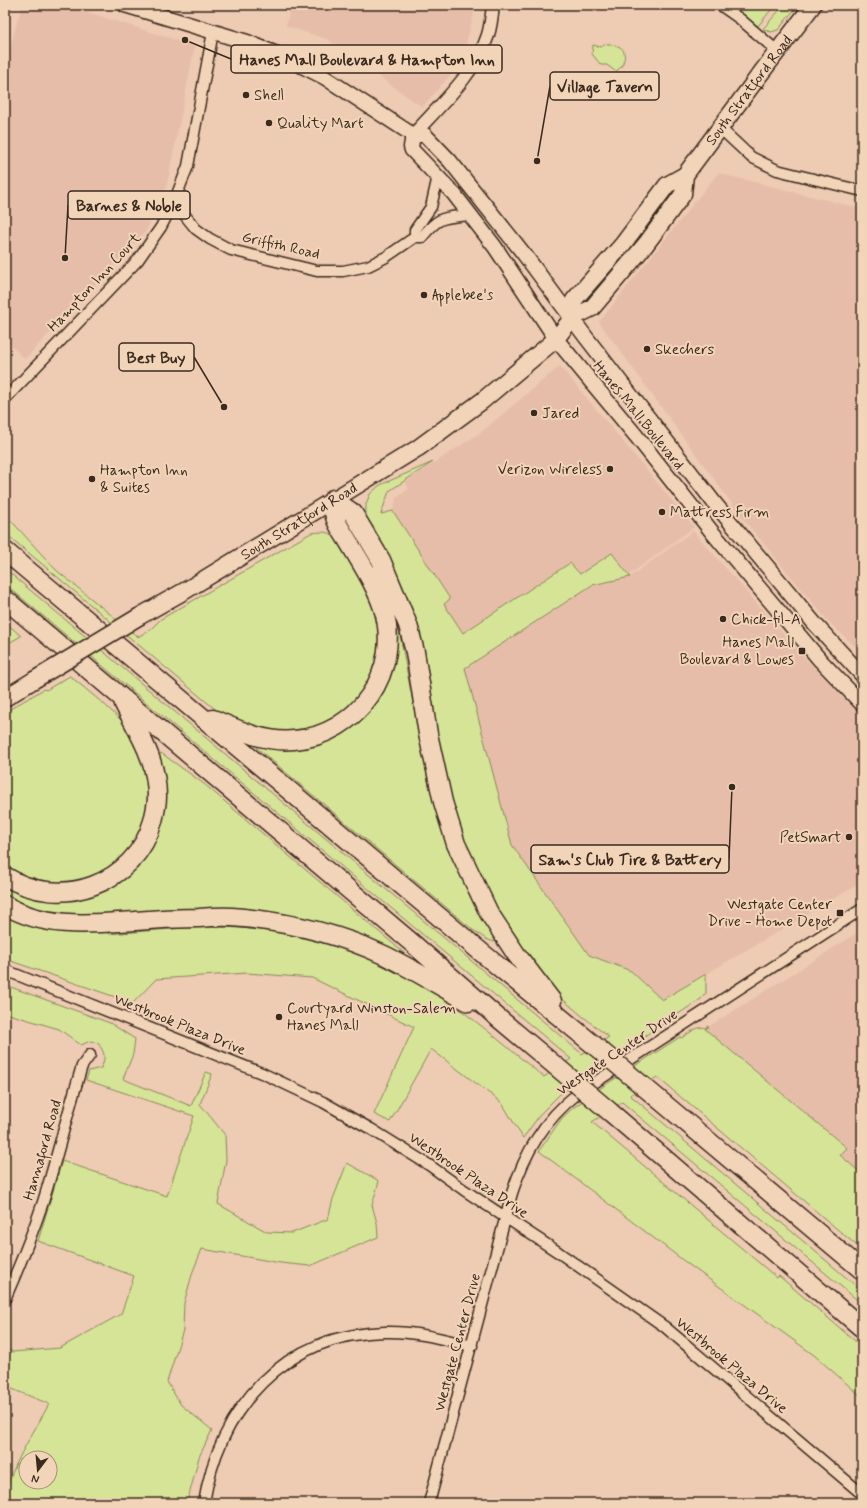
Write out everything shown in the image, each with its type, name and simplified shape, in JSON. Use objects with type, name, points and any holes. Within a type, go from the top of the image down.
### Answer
[{"type":"highway","points":[[194,711],[234,728],[261,737],[268,739],[294,740],[319,736],[341,725],[353,716],[371,695],[381,675],[387,648],[386,625],[383,609],[371,580],[335,518],[333,499]]},
{"type":"highway","points":[[333,499],[353,513],[381,560],[408,625],[415,652],[428,734],[443,802],[456,844],[489,913],[516,954],[569,1023]]},
{"type":"highway","points":[[5,551],[481,952],[569,1023],[862,1270]]},
{"type":"highway","points":[[5,599],[411,942],[862,1328]]},
{"type":"highway","points":[[5,876],[30,887],[49,891],[57,892],[78,890],[102,882],[114,875],[130,862],[142,845],[149,834],[156,806],[156,777],[148,750],[120,696]]},
{"type":"highway","points":[[5,905],[30,916],[77,924],[230,917],[279,923],[319,932],[362,945],[385,955],[497,1017]]},
{"type":"main road","name":"Hanes Mall Boulevard","points":[[125,5],[247,42],[284,57],[330,81],[413,135],[424,135],[450,161],[524,254],[716,505],[815,624],[862,675]]},
{"type":"main road","name":"South Stratford Road","points":[[5,698],[140,616],[188,589],[418,448],[482,401],[556,339],[572,318],[574,300],[623,244],[667,185],[685,175],[813,5]]},
{"type":"main road","name":"Hanes Mall Boulevard","points":[[413,135],[411,146],[412,150],[438,176],[495,247],[556,339],[637,437],[712,532],[820,660],[862,704]]},
{"type":"street","points":[[413,135],[448,96],[474,63],[483,48],[488,35],[493,5]]},
{"type":"street","points":[[720,5],[740,19],[777,51]]},
{"type":"street","name":"Hampton Inn Court","points":[[5,398],[138,260],[153,240],[174,202],[186,174],[192,150],[213,32]]},
{"type":"street","points":[[720,128],[751,157],[777,170],[862,191]]},
{"type":"street","points":[[415,237],[415,230],[432,207],[438,176]]},
{"type":"street","name":"Griffith Road","points":[[174,202],[196,229],[210,239],[231,250],[317,271],[343,271],[368,266],[386,257],[415,237],[422,236],[432,224],[440,219],[470,215]]},
{"type":"street","name":"Westgate Center Drive","points":[[429,1503],[518,1176],[528,1153],[547,1123],[567,1102],[600,1078],[862,909]]},
{"type":"street","name":"Westbrook Plaza Drive","points":[[5,970],[264,1074],[323,1102],[371,1129],[429,1165],[558,1252],[665,1328],[862,1494]]},
{"type":"street","name":"Hannaford Road","points":[[5,1299],[20,1265],[38,1216],[82,1066],[90,1055]]},
{"type":"street","points":[[204,1503],[211,1469],[228,1427],[237,1412],[266,1378],[299,1355],[336,1340],[363,1334],[385,1332],[425,1335],[472,1346]]},
{"type":"shaded area","points":[[22,5],[65,5],[195,46],[166,189],[146,231],[25,359],[5,340],[5,66]]},
{"type":"shaded area","points":[[291,5],[476,5],[461,63],[422,107],[327,39],[286,26]]},
{"type":"shaded area","points":[[718,173],[862,209],[862,653],[828,621],[744,520],[599,322]]},
{"type":"shaded area","points":[[560,366],[694,527],[629,575],[612,553],[580,574],[570,563],[463,633],[443,604],[450,599],[393,511],[396,498],[409,489],[405,482],[480,433]]},
{"type":"shaded area","points":[[693,531],[802,655],[862,716],[862,882],[662,1000],[631,971],[589,955],[512,845],[465,668],[592,585],[630,577]]},
{"type":"shaded area","points":[[862,930],[862,1174],[840,1155],[847,1148],[705,1029]]},
{"type":"green space","points":[[729,5],[775,5],[758,26]]},
{"type":"green space","points":[[784,5],[798,5],[778,30],[771,32],[763,29]]},
{"type":"green space","points":[[607,44],[620,47],[624,52],[623,62],[618,70],[615,71],[607,65],[601,65],[592,54],[593,45],[600,47]]},
{"type":"green space","points":[[433,462],[389,491],[381,514],[393,511],[450,599],[444,604],[463,633],[570,563],[580,574],[612,553],[630,577],[592,585],[465,668],[512,845],[589,955],[631,971],[662,1000],[706,974],[706,993],[701,999],[591,1071],[560,1094],[542,1112],[523,1138],[502,1103],[431,1049],[390,1122],[374,1114],[414,1027],[312,978],[247,973],[156,979],[133,1003],[5,959],[5,913],[108,930],[109,934],[208,927],[263,930],[327,944],[368,958],[407,976],[461,1010],[544,1077],[571,1059],[5,584],[5,569],[582,1054],[609,1037],[559,996],[512,940],[463,845],[442,764],[428,671],[419,629],[396,571],[374,530],[375,529],[368,521],[366,516],[366,504],[370,494],[380,485]]},
{"type":"green space","points":[[5,514],[56,570],[138,637],[152,628],[161,619],[311,533],[329,533],[344,544],[379,616],[382,643],[369,688],[330,725],[280,736],[237,724],[215,709],[5,533]]},
{"type":"green space","points":[[397,620],[430,788],[442,825],[497,940],[494,942],[486,939],[473,930],[257,748],[260,743],[359,719]]},
{"type":"green space","points":[[5,622],[21,636],[5,645]]},
{"type":"green space","points":[[70,676],[122,721],[135,739],[145,757],[151,805],[136,845],[102,877],[49,886],[5,869],[5,712],[44,689],[46,690]]},
{"type":"green space","points":[[161,753],[204,784],[404,953],[401,958],[334,930],[41,913],[5,897],[5,884],[70,897],[147,847],[158,757]]},
{"type":"green space","points":[[5,985],[110,1023],[135,1039],[133,1054],[123,1079],[191,1106],[206,1072],[212,1074],[200,1104],[225,1135],[226,1160],[218,1204],[267,1232],[292,1233],[328,1219],[333,1199],[347,1163],[379,1181],[372,1205],[377,1223],[378,1237],[310,1266],[281,1263],[202,1249],[193,1271],[184,1303],[183,1330],[167,1382],[181,1405],[212,1430],[199,1457],[187,1503],[5,1503],[6,1492],[18,1460],[18,1490],[58,1490],[58,1450],[24,1450],[49,1404],[5,1386],[5,1348],[13,1352],[60,1348],[121,1314],[134,1276],[38,1241],[62,1161],[167,1196],[194,1116],[86,1080],[89,1071],[101,1068],[104,1058],[102,1050],[98,1043],[90,1041],[81,1045],[59,1029],[5,1013]]},
{"type":"green space","points":[[707,1026],[709,1027],[705,1029],[847,1148],[840,1155],[862,1174],[862,1250],[657,1077],[630,1095],[862,1291],[862,1304],[622,1102],[592,1122],[777,1278],[779,1276],[862,1347],[862,1397],[814,1355],[688,1264],[539,1151],[562,1118],[573,1108],[605,1085],[680,1037],[681,1038],[696,1029],[703,1027],[706,1028]]},
{"type":"place","name":"Hanes Mall Boulevard & Hampton Inn","points":[[185,40]]},
{"type":"place","name":"Shell","points":[[246,95]]},
{"type":"place","name":"Quality Mart","points":[[269,123]]},
{"type":"place","name":"Village Tavern","points":[[537,161]]},
{"type":"place","name":"Barnes & Noble","points":[[65,258]]},
{"type":"place","name":"Applebee's","points":[[424,295]]},
{"type":"place","name":"Skechers","points":[[647,349]]},
{"type":"place","name":"Best Buy","points":[[224,407]]},
{"type":"place","name":"Jared","points":[[534,413]]},
{"type":"place","name":"Verizon Wireless","points":[[610,469]]},
{"type":"place","name":"Hampton Inn & Suites","points":[[92,479]]},
{"type":"place","name":"Mattress Firm","points":[[662,512]]},
{"type":"place","name":"Chick-fil-A","points":[[723,619]]},
{"type":"place","name":"Hanes Mall Boulevard & Lowes","points":[[802,651]]},
{"type":"place","name":"Sam's Club Tire & Battery","points":[[732,787]]},
{"type":"place","name":"PetSmart","points":[[849,837]]},
{"type":"place","name":"Westgate Center Drive - Home Depot","points":[[840,913]]},
{"type":"place","name":"Courtyard Winston-Salem Hanes Mall","points":[[279,1017]]}]
